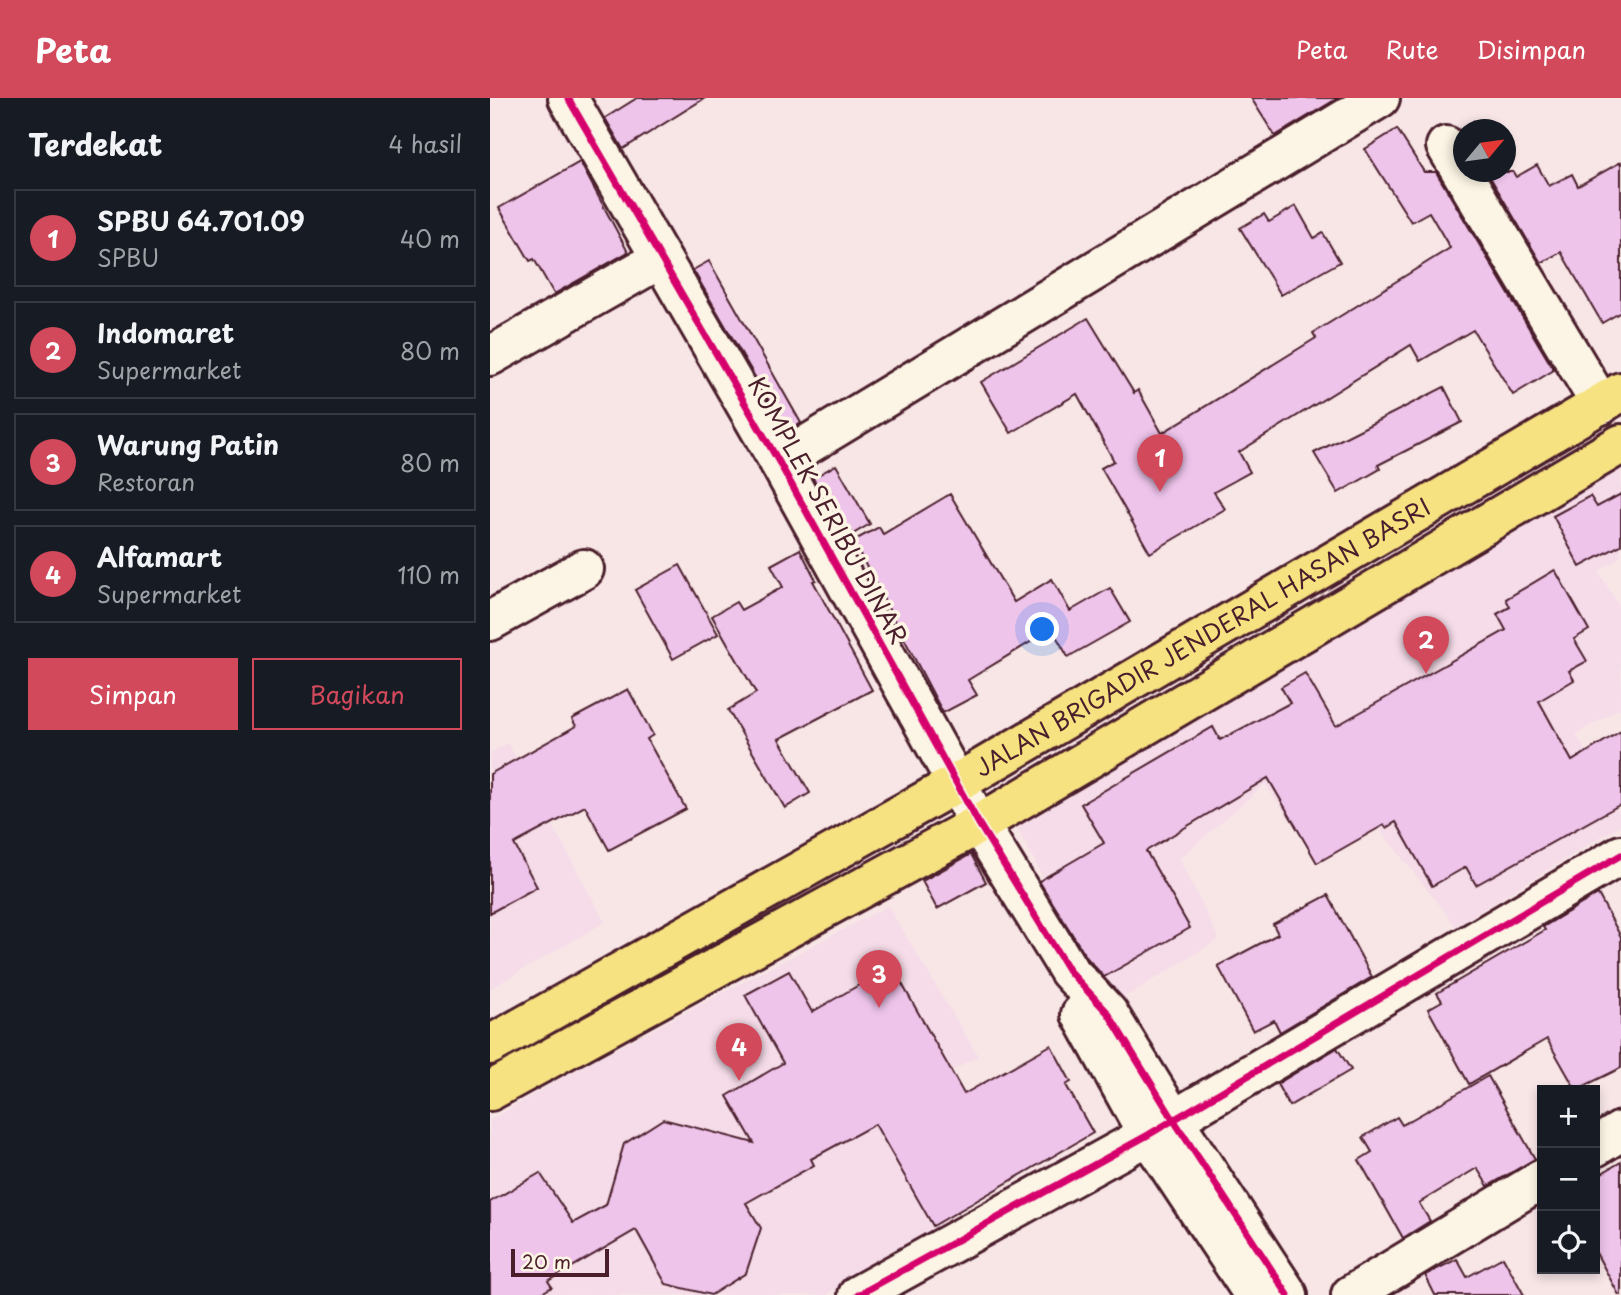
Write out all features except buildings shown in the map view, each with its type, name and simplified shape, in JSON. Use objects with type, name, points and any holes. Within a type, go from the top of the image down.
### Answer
[{"type":"highway","name":"JALAN BRIGADIR JENDERAL HASAN BASRI","points":[[490,1045],[957,783],[1611,399]]},
{"type":"highway","name":"JALAN BRIGADIR JENDERAL HASAN BASRI","points":[[490,1091],[979,824],[1621,444]]},
{"type":"highway","points":[[794,875],[816,911]]},
{"type":"street","points":[[779,462],[1380,98]]},
{"type":"street","name":"KOMPLEK SERIBU DINAR","points":[[576,101],[660,259],[779,462],[979,824],[1069,971],[1083,1021],[1160,1127]]},
{"type":"street","points":[[1446,146],[1611,399]]},
{"type":"street","points":[[490,356],[660,259]]},
{"type":"street","points":[[490,621],[584,569]]},
{"type":"street","points":[[858,1295],[1160,1127],[1621,855]]},
{"type":"street","points":[[1160,1127],[1254,1295]]},
{"type":"street","points":[[1160,1127],[1287,1295]]},
{"type":"street","points":[[1600,1144],[1621,1131]]},
{"type":"street","points":[[1350,1295],[1537,1182]]},
{"type":"shaded area","points":[[1621,454],[1621,556],[1599,572],[1621,610],[1621,708],[1576,734],[1621,816],[1621,825],[1456,926],[1376,825],[1316,857],[1265,784],[1179,859],[1219,939],[1109,1007],[1017,827],[1016,803]]},
{"type":"shaded area","points":[[508,743],[605,922],[490,989],[490,753]]},
{"type":"shaded area","points":[[888,906],[978,1056],[887,1107],[952,1222],[826,1295],[490,1295],[490,1120],[579,1068]]},
{"type":"cycle path","points":[[568,98],[779,462],[979,824],[1069,971],[1108,1013],[1173,1119],[1288,1295]]},
{"type":"cycle path","points":[[858,1295],[1148,1135],[1621,855]]},
{"type":"place","name":"SPBU 64.701.09","points":[[1160,492]]},
{"type":"place","name":"Indomaret","points":[[1426,674]]},
{"type":"place","name":"Warung Patin","points":[[879,1008]]},
{"type":"place","name":"Alfamart","points":[[739,1081]]}]
